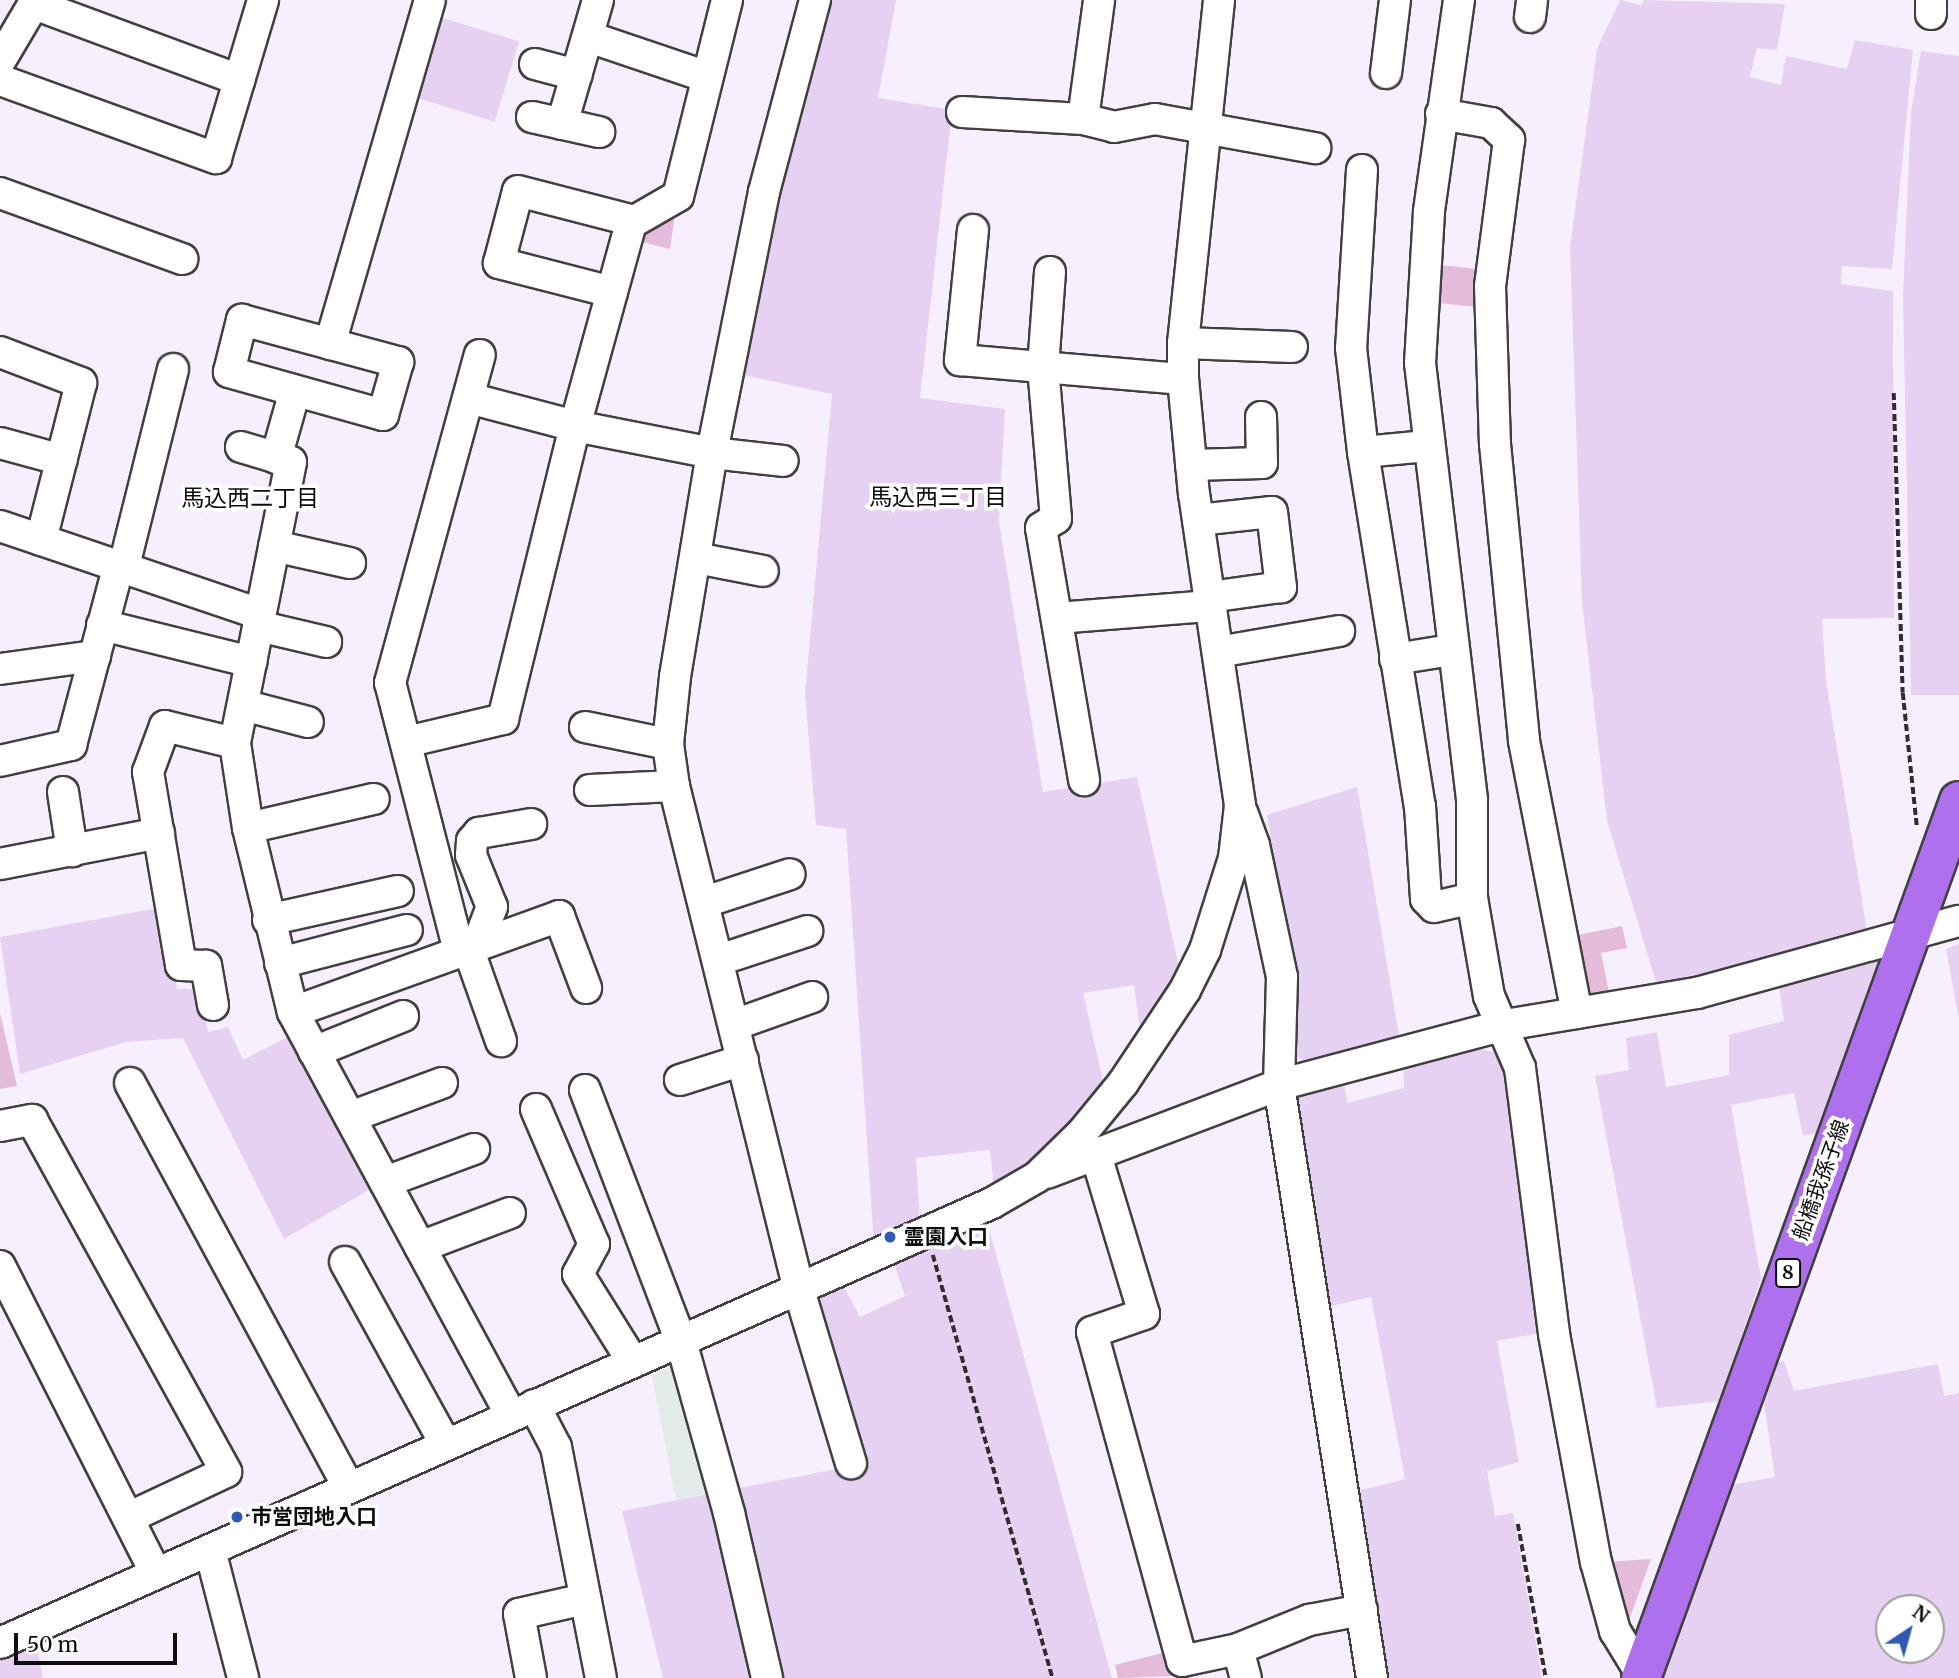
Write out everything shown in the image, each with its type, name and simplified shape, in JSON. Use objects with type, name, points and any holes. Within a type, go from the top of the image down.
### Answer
[{"type":"main road","name":"船橋我孫子線","points":[[1641,1677],[1959,801]]},
{"type":"street","points":[[0,80],[216,159],[263,0]]},
{"type":"street","points":[[330,344],[430,0]]},
{"type":"street","points":[[562,124],[598,0]]},
{"type":"street","points":[[816,0],[764,192],[712,453],[675,677],[668,744],[674,786],[705,902],[799,1290],[851,1463]]},
{"type":"street","points":[[1083,119],[1099,0]]},
{"type":"street","points":[[1219,0],[1183,343],[1183,379],[1198,520],[1240,805],[1254,845],[1282,977],[1279,1085],[1372,1678]]},
{"type":"street","points":[[1386,73],[1395,0]]},
{"type":"street","points":[[1459,0],[1429,212],[1420,363],[1427,446],[1472,800],[1472,898],[1489,996],[1505,1025],[1520,1068],[1553,1335],[1596,1562],[1615,1631],[1641,1677]]},
{"type":"street","points":[[0,61],[35,2],[239,80]]},
{"type":"street","points":[[406,742],[503,719],[575,426],[634,221],[678,196],[725,9]]},
{"type":"street","points":[[589,37],[708,77]]},
{"type":"street","points":[[535,64],[577,75]]},
{"type":"street","points":[[962,112],[1083,119],[1114,127],[1155,119],[1315,148]]},
{"type":"street","points":[[1441,114],[1492,123],[1509,140],[1490,286],[1494,444],[1524,741],[1577,1013]]},
{"type":"street","points":[[532,117],[599,132]]},
{"type":"street","points":[[1362,170],[1351,348],[1363,452],[1420,806],[1426,899],[1434,907],[1472,898]]},
{"type":"street","points":[[612,292],[499,263],[518,191],[634,221]]},
{"type":"street","points":[[0,193],[182,259]]},
{"type":"street","points":[[973,230],[960,360],[1183,379]]},
{"type":"street","points":[[1050,272],[1043,367],[1056,518],[1041,528],[1084,780]]},
{"type":"street","points":[[242,320],[330,344],[398,362],[383,415],[229,372],[242,320]]},
{"type":"street","points":[[1183,343],[1292,347]]},
{"type":"street","points":[[0,352],[81,383],[41,540]]},
{"type":"street","points":[[480,355],[390,683],[468,947],[501,1041]]},
{"type":"street","points":[[0,761],[71,745],[173,369]]},
{"type":"street","points":[[276,458],[295,391]]},
{"type":"street","points":[[469,398],[575,426],[712,453],[783,461]]},
{"type":"street","points":[[1191,465],[1262,463],[1261,416]]},
{"type":"street","points":[[0,443],[62,460]]},
{"type":"street","points":[[1363,452],[1427,446]]},
{"type":"street","points":[[241,447],[291,462],[235,743],[248,828],[268,920],[293,1012],[420,1247],[523,1410],[556,1447],[601,1678]]},
{"type":"street","points":[[1057,618],[1210,601],[1281,587],[1272,512],[1198,520]]},
{"type":"street","points":[[0,526],[122,565],[259,620],[326,642]]},
{"type":"street","points":[[274,546],[349,563]]},
{"type":"street","points":[[696,558],[763,571]]},
{"type":"street","points":[[103,625],[251,662]]},
{"type":"street","points":[[1218,652],[1339,631]]},
{"type":"street","points":[[1395,659],[1452,650]]},
{"type":"street","points":[[0,669],[95,656]]},
{"type":"street","points":[[243,705],[308,722]]},
{"type":"street","points":[[213,1004],[206,965],[181,965],[148,772],[165,726],[235,743]]},
{"type":"street","points":[[584,727],[668,744]]},
{"type":"street","points":[[590,790],[674,786]]},
{"type":"street","points":[[63,792],[72,851]]},
{"type":"street","points":[[248,828],[374,799]]},
{"type":"street","points":[[1037,1177],[1082,1133],[1123,1083],[1185,990],[1221,902],[1234,858],[1240,805]]},
{"type":"street","points":[[468,947],[492,907],[471,855],[472,841],[480,833],[531,824]]},
{"type":"street","points":[[0,864],[159,833]]},
{"type":"street","points":[[705,902],[790,874]]},
{"type":"street","points":[[268,920],[398,891]]},
{"type":"street","points":[[293,1012],[559,916],[586,988]]},
{"type":"street","points":[[0,1643],[926,1233],[1037,1177],[1279,1085],[1505,1025],[1697,993],[1959,921]]},
{"type":"street","points":[[280,963],[407,930]]},
{"type":"street","points":[[719,960],[807,931]]},
{"type":"street","points":[[734,1025],[812,997]]},
{"type":"street","points":[[314,1052],[403,1016]]},
{"type":"street","points":[[680,1080],[743,1060]]},
{"type":"street","points":[[130,1083],[349,1488]]},
{"type":"street","points":[[350,1117],[442,1083]]},
{"type":"street","points":[[584,1090],[681,1341],[729,1513],[767,1678]]},
{"type":"street","points":[[536,1109],[594,1244],[578,1274],[633,1362]]},
{"type":"street","points":[[0,1126],[32,1120],[226,1472],[128,1518]]},
{"type":"street","points":[[385,1182],[474,1149]]},
{"type":"street","points":[[1097,1155],[1144,1314],[1091,1332],[1182,1661],[1238,1649],[1309,1620],[1362,1610]]},
{"type":"street","points":[[420,1247],[510,1213]]},
{"type":"street","points":[[345,1262],[446,1445]]},
{"type":"street","points":[[0,1266],[156,1574]]},
{"type":"street","points":[[210,1550],[243,1678]]},
{"type":"street","points":[[531,1678],[519,1614],[585,1599]]},
{"type":"street","points":[[1238,1649],[1246,1678]]},
{"type":"path","points":[[1894,393],[1903,693],[1914,818],[1935,867]]},
{"type":"path","points":[[926,1233],[1054,1678]]},
{"type":"path","points":[[1518,1524],[1546,1678]]},
{"type":"shaded area","points":[[825,0],[896,0],[878,98],[952,110],[920,398],[1005,409],[999,522],[1043,792],[1137,777],[1180,972],[1141,1037],[1134,985],[1083,993],[1105,1089],[1031,1164],[994,1187],[990,1150],[916,1158],[920,1224],[874,1246],[846,829],[816,825],[805,694],[832,394],[743,375],[773,193]]},
{"type":"shaded area","points":[[1620,0],[1641,5],[1644,0],[1785,4],[1777,50],[1757,48],[1750,77],[1781,85],[1786,56],[1847,69],[1855,40],[1913,50],[1892,269],[1842,266],[1841,284],[1893,291],[1894,618],[1822,619],[1826,681],[1868,937],[1659,992],[1607,821],[1582,602],[1570,247],[1597,49]]},
{"type":"shaded area","points":[[436,16],[519,41],[495,122],[411,96]]},
{"type":"shaded area","points":[[1921,51],[1959,56],[1959,695],[1911,695],[1903,295],[1911,112]]},
{"type":"shaded area","points":[[675,214],[670,249],[634,240]]},
{"type":"shaded area","points":[[1431,264],[1485,270],[1481,307],[1427,302]]},
{"type":"shaded area","points":[[1357,787],[1400,1041],[1311,1067],[1294,1054],[1292,974],[1267,815]]},
{"type":"shaded area","points":[[163,907],[177,989],[200,989],[208,1032],[228,1027],[243,1060],[295,1033],[376,1186],[284,1239],[183,1038],[126,1042],[20,1074],[0,937]]},
{"type":"shaded area","points":[[1622,926],[1627,948],[1601,953],[1610,997],[1598,1000],[1583,987],[1573,936]]},
{"type":"shaded area","points":[[1959,944],[1959,1019],[1946,949]]},
{"type":"shaded area","points":[[1882,957],[1816,1133],[1803,1136],[1794,1093],[1731,1105],[1761,1278],[1720,1401],[1657,1408],[1595,1076],[1629,1070],[1626,1038],[1657,1032],[1666,1087],[1729,1075],[1729,1035],[1784,1021],[1778,981]]},
{"type":"shaded area","points":[[0,1013],[17,1086],[0,1089]]},
{"type":"shaded area","points":[[1468,1046],[1502,1054],[1506,1062],[1557,1330],[1497,1341],[1519,1462],[1487,1471],[1495,1516],[1513,1513],[1542,1678],[1387,1678],[1358,1491],[1405,1479],[1371,1297],[1326,1307],[1291,1100],[1296,1093],[1342,1078],[1348,1103],[1404,1088],[1403,1062]]},
{"type":"shaded area","points":[[986,1218],[1112,1678],[663,1678],[622,1511],[867,1463],[819,1298],[844,1287],[860,1317],[905,1296],[894,1264]]},
{"type":"shaded area","points":[[691,1357],[733,1489],[676,1500],[652,1376]]},
{"type":"shaded area","points":[[1784,1361],[1794,1391],[1938,1364],[1944,1396],[1959,1393],[1959,1678],[1656,1678],[1725,1486],[1775,1477],[1762,1390],[1772,1363]]},
{"type":"shaded area","points":[[1651,1559],[1623,1637],[1605,1562]]},
{"type":"shaded area","points":[[36,1643],[43,1678],[0,1678],[0,1659]]},
{"type":"shaded area","points":[[1170,1651],[1176,1676],[1118,1678],[1115,1665]]},
{"type":"place","name":"霊園入口","points":[[890,1237]]},
{"type":"place","name":"市営団地入口","points":[[237,1517]]},
{"type":"district","name":"馬込西三丁目","points":[[938,497]]},
{"type":"district","name":"馬込西二丁目","points":[[250,498]]}]
